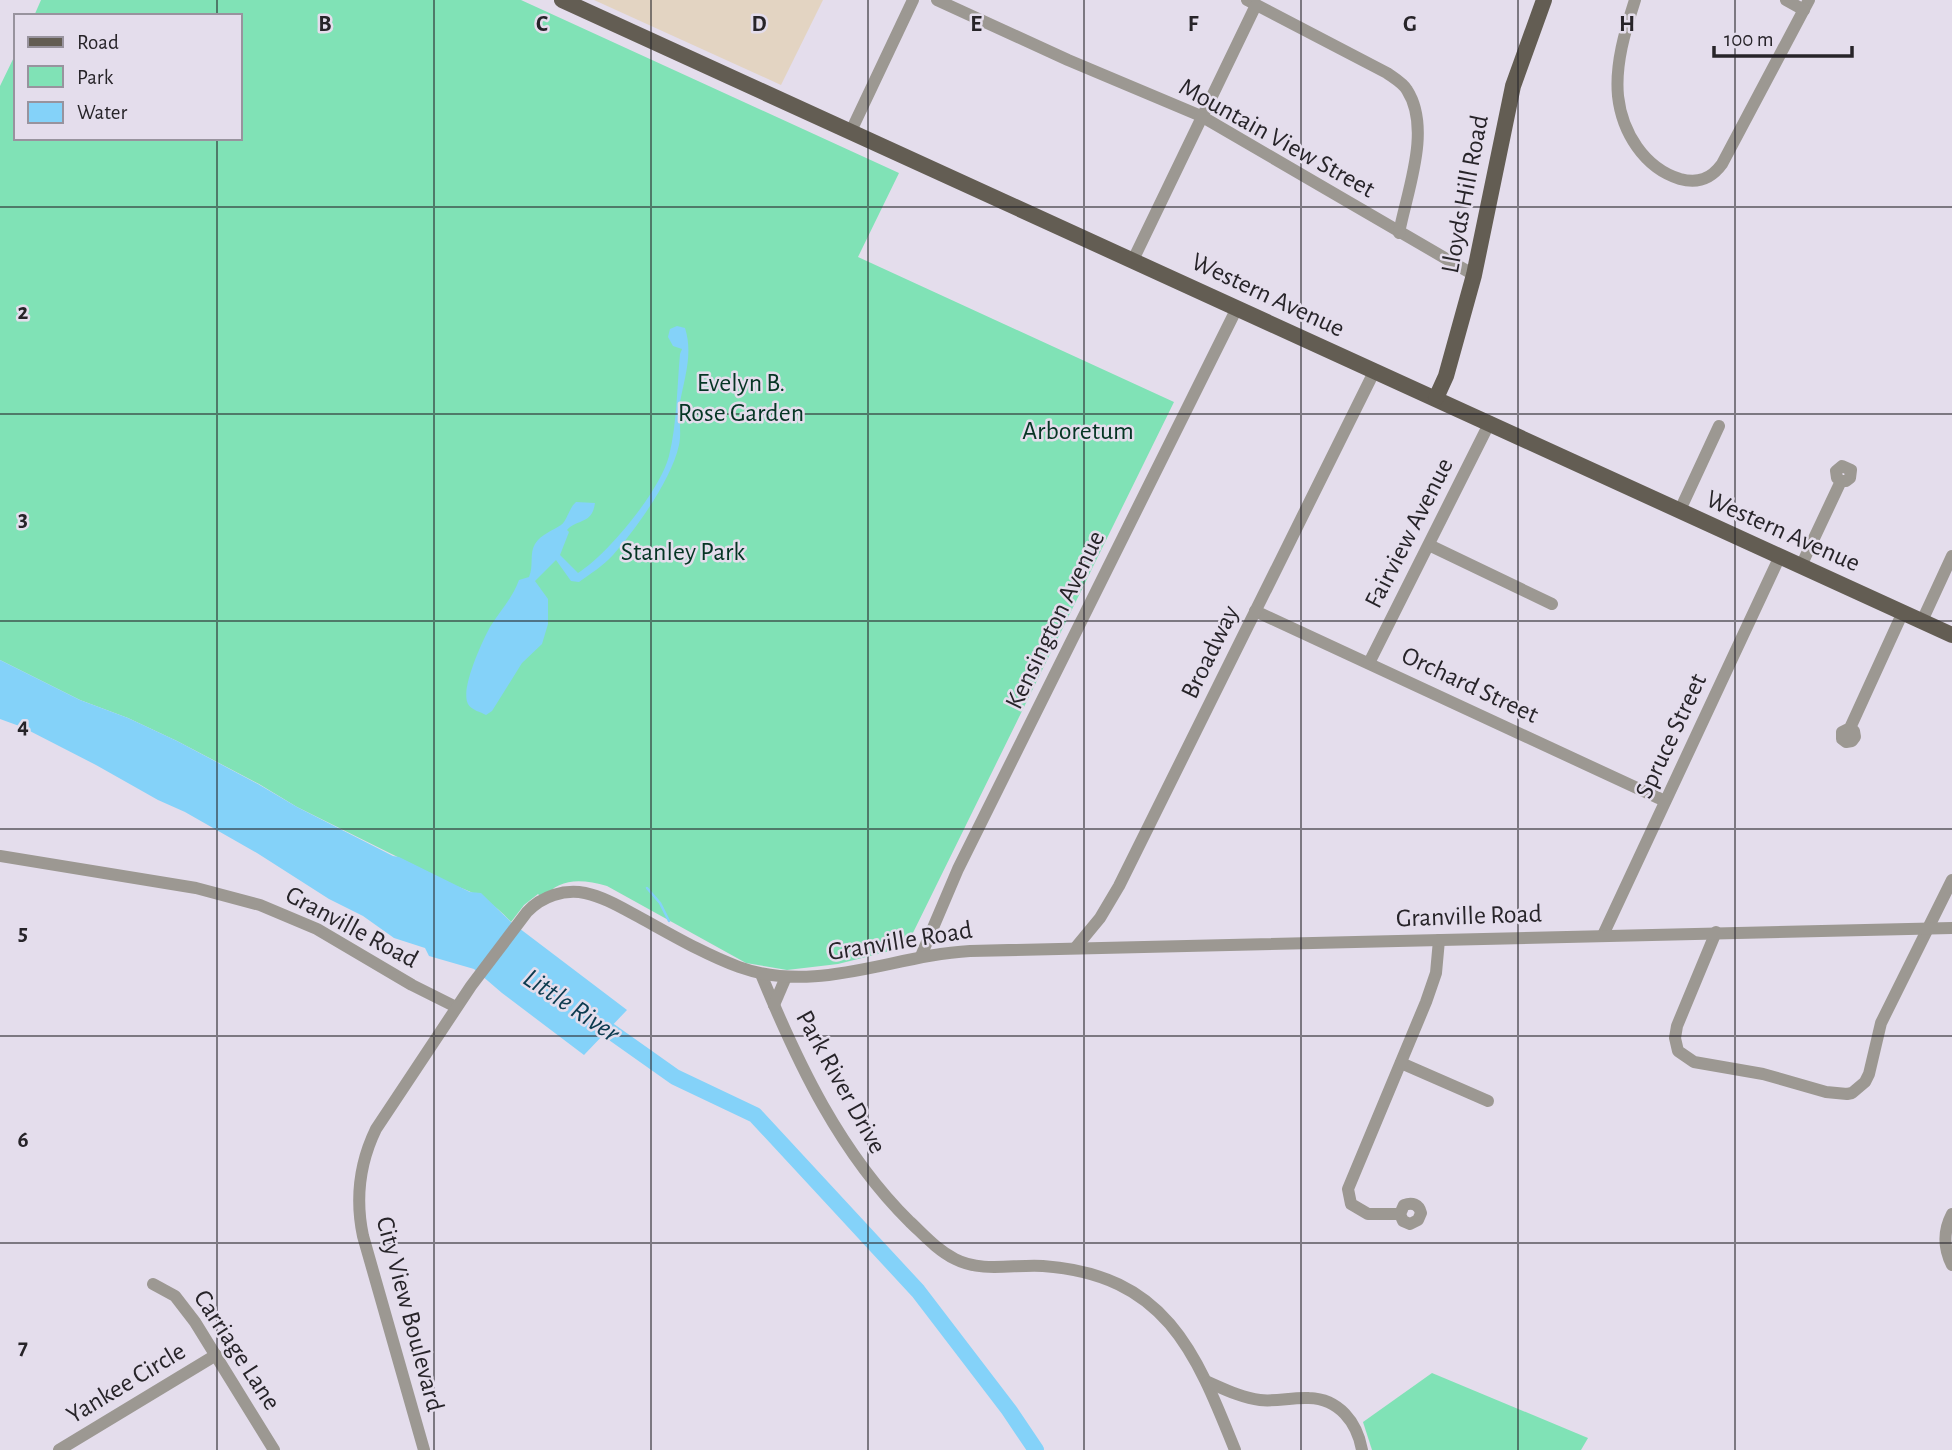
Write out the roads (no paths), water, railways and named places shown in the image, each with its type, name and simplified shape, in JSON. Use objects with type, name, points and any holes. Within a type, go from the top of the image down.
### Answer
[{"type":"main road","name":"Western Avenue","points":[[562,0],[1952,635]]},
{"type":"main road","name":"Lloyds Hill Road","points":[[1436,398],[1453,354],[1475,275],[1506,112],[1521,59],[1544,0]]},
{"type":"street","points":[[851,131],[913,0]]},
{"type":"street","name":"Mountain View Street","points":[[937,0],[1068,60],[1201,116],[1475,275]]},
{"type":"street","points":[[1635,0],[1618,64],[1617,83],[1623,117],[1630,135],[1651,164],[1665,174],[1692,181],[1711,177],[1722,164],[1807,5],[1786,0]]},
{"type":"street","points":[[1133,260],[1252,2],[1387,73],[1407,89],[1418,120],[1419,138],[1399,233]]},
{"type":"street","name":"Kensington Avenue","points":[[921,956],[958,869],[1237,308]]},
{"type":"street","name":"Broadway","points":[[1076,947],[1100,918],[1119,886],[1374,370]]},
{"type":"street","name":"Fairview Avenue","points":[[1369,663],[1490,422]]},
{"type":"street","points":[[1680,510],[1719,426]]},
{"type":"street","points":[[1801,566],[1841,481]]},
{"type":"street","points":[[1429,545],[1552,604]]},
{"type":"street","name":"Spruce Street","points":[[1603,935],[1780,556]]},
{"type":"street","points":[[1922,621],[1952,556]]},
{"type":"street","name":"Orchard Street","points":[[1255,611],[1665,801]]},
{"type":"street","points":[[1850,728],[1903,612]]},
{"type":"street","name":"Granville Road","points":[[0,856],[196,888],[260,905],[317,929],[412,985],[456,1007],[527,912],[550,896],[564,892],[585,893],[612,903],[703,951],[761,974],[786,977],[825,976],[947,952],[1952,928]]},
{"type":"street","points":[[1716,932],[1677,1026],[1675,1038],[1678,1051],[1695,1062],[1763,1074],[1826,1093],[1847,1094],[1859,1088],[1869,1074],[1875,1038],[1881,1023],[1952,880]]},
{"type":"street","points":[[1400,1214],[1363,1213],[1351,1204],[1348,1193],[1352,1176],[1433,982],[1439,940]]},
{"type":"street","name":"Park River Drive","points":[[761,974],[824,1107],[859,1164],[884,1195],[935,1246],[956,1259],[974,1266],[1032,1266],[1099,1276],[1146,1300],[1170,1322],[1190,1350],[1208,1382],[1236,1450]]},
{"type":"street","name":"Park River Drive","points":[[774,1005],[786,977]]},
{"type":"street","name":"City View Boulevard","points":[[424,1450],[370,1261],[358,1213],[358,1191],[368,1147],[376,1129],[456,1007]]},
{"type":"street","points":[[1401,1063],[1488,1101]]},
{"type":"street","points":[[1952,1213],[1946,1228],[1945,1242],[1952,1265]]},
{"type":"street","name":"Carriage Lane","points":[[153,1284],[175,1296],[195,1322],[274,1450]]},
{"type":"street","name":"Yankee Circle","points":[[59,1450],[216,1355]]},
{"type":"street","points":[[1208,1382],[1256,1400],[1307,1398],[1327,1401],[1348,1416],[1359,1434],[1363,1450]]},
{"type":"water","points":[[677,326],[685,328],[687,365],[680,402],[679,445],[669,473],[642,518],[609,559],[596,570],[579,582],[571,581],[556,560],[535,581],[548,599],[548,624],[542,644],[522,663],[492,711],[486,715],[474,709],[469,706],[466,697],[473,666],[490,627],[519,580],[529,577],[535,544],[563,523],[576,502],[595,503],[588,518],[567,530],[569,532],[560,555],[578,573],[618,537],[644,503],[664,470],[674,431],[682,349],[673,346],[668,337],[670,329]]},
{"type":"water","points":[[0,660],[80,700],[128,718],[177,741],[393,856],[470,892],[481,893],[511,922],[627,1010],[584,1055],[474,969],[429,956],[425,948],[394,938],[363,916],[329,899],[257,853],[185,812],[22,727],[0,719]]},
{"type":"waterway","points":[[647,888],[660,903],[669,921]]},
{"type":"waterway","name":"Little River","points":[[593,1019],[675,1077],[755,1115],[918,1291],[1009,1410],[1036,1450]]},
{"type":"park label","name":"Evelyn B. Rose Garden","points":[[741,398]]},
{"type":"park label","name":"Arboretum","points":[[1078,431]]},
{"type":"park label","name":"Stanley Park","points":[[683,552]]}]
